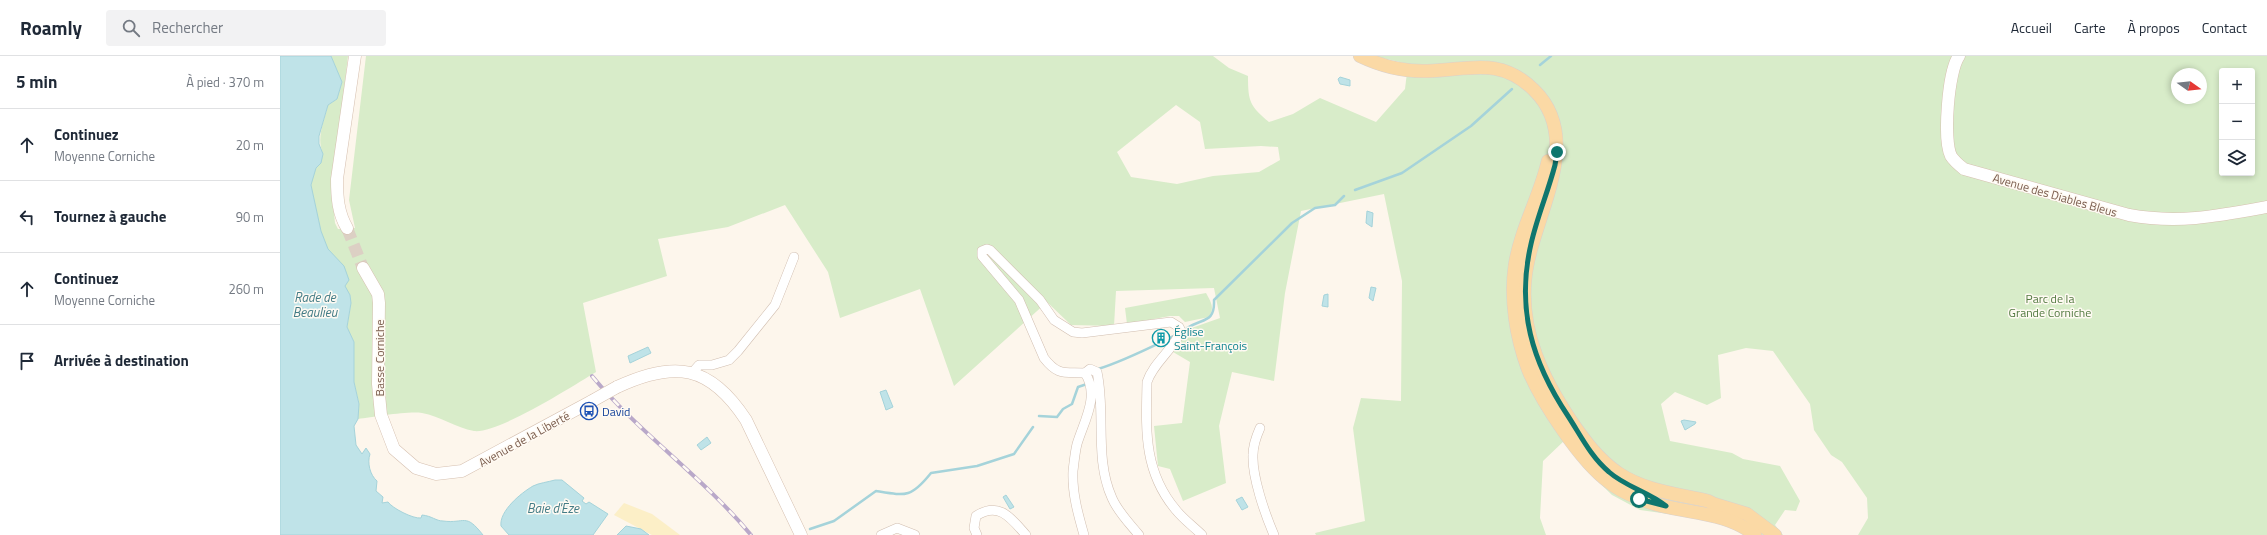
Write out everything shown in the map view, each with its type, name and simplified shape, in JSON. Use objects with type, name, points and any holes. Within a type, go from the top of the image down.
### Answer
[{"type":"main road","points":[[347,228],[341,218],[337,195],[337,179],[355,56]]},
{"type":"main road","points":[[1360,56],[1391,67],[1410,70],[1440,70],[1478,66],[1492,68],[1527,83],[1541,97],[1553,120],[1557,138],[1555,165],[1528,260],[1525,281],[1525,302],[1528,331],[1540,368],[1554,395],[1590,454],[1610,473],[1657,499],[1666,506],[1684,503],[1714,504],[1747,514],[1775,535]]},
{"type":"main road","name":"Avenue des Diables Bleus","points":[[1959,56],[1950,80],[1948,141],[1951,156],[1964,169],[2129,215],[2150,219],[2203,219],[2267,207]]},
{"type":"main road","points":[[1506,73],[1531,94],[1540,107],[1546,121],[1550,144],[1546,169],[1520,242],[1514,281],[1518,333],[1528,370],[1562,427],[1595,470],[1609,482],[1639,499],[1723,518],[1741,525],[1755,535]]},
{"type":"main road","name":"Basse Corniche","points":[[363,268],[378,294],[379,406],[394,450]]},
{"type":"main road","name":"Avenue de la Liberté","points":[[394,450],[404,460],[416,468],[436,474],[454,473],[474,466],[617,387],[653,373],[674,370],[692,373],[711,382],[735,403],[746,420],[801,535]]},
{"type":"main road","points":[[1584,442],[1603,461],[1630,480],[1655,490],[1708,500],[1714,504]]},
{"type":"street","points":[[1085,374],[1065,374],[1050,366],[1044,358],[1019,300],[1011,288],[982,256],[982,251],[987,249],[990,250],[1040,300],[1054,320],[1072,332],[1082,333],[1171,322],[1179,327],[1181,331],[1177,340],[1150,374],[1147,382],[1146,437],[1149,459],[1158,483],[1175,510],[1202,535]]},
{"type":"street","points":[[692,373],[699,365],[712,365],[729,360],[738,351],[775,305],[794,258]]},
{"type":"street","points":[[1085,374],[1087,370],[1094,369],[1097,372],[1100,383],[1100,440],[1107,485],[1116,505],[1140,535]]},
{"type":"street","points":[[1084,535],[1072,489],[1076,445],[1092,396],[1090,385],[1085,374]]},
{"type":"street","points":[[1260,428],[1254,443],[1252,456],[1259,494],[1274,535]]},
{"type":"street","points":[[977,535],[974,528],[976,516],[991,510],[998,510],[1012,519],[1026,535]]},
{"type":"street","points":[[881,535],[897,528],[915,535]]},
{"type":"green space","name":"Parc de la Grande Corniche","points":[[331,56],[348,56],[332,193],[335,223],[338,229],[355,228],[349,200],[366,56],[1213,56],[1229,68],[1248,76],[1251,103],[1269,122],[1293,114],[1320,98],[1376,122],[1405,89],[1408,64],[1374,56],[2267,56],[2267,535],[1858,535],[1868,518],[1867,498],[1842,462],[1831,455],[1814,430],[1810,404],[1773,351],[1746,348],[1718,355],[1721,398],[1707,405],[1675,392],[1661,404],[1670,441],[1732,453],[1743,459],[1780,466],[1800,501],[1796,511],[1785,510],[1775,525],[1783,535],[1744,535],[1729,524],[1640,510],[1612,495],[1584,468],[1565,440],[1543,461],[1540,518],[1546,535],[1316,535],[1315,533],[1365,521],[1353,428],[1361,398],[1401,401],[1402,281],[1384,194],[1301,211],[1285,293],[1274,381],[1232,372],[1219,426],[1226,483],[1183,501],[1170,469],[1158,466],[1154,426],[1182,423],[1190,362],[1173,352],[1186,330],[1220,318],[1214,288],[1116,291],[1114,326],[1071,325],[1047,302],[954,386],[920,289],[840,318],[828,272],[785,205],[728,227],[658,239],[667,276],[583,303],[596,372],[535,408],[500,425],[485,430],[474,431],[422,413],[399,413],[358,419],[359,403],[354,382],[354,342],[347,327],[351,303],[350,295],[345,288],[346,279],[344,268],[328,249],[323,236],[315,209],[311,186],[314,174],[323,154],[320,136],[328,105],[337,99],[342,82]],"holes":[[[1176,105],[1200,122],[1205,149],[1261,146],[1278,147],[1280,160],[1259,172],[1213,176],[1177,184],[1131,177],[1117,152]]]},
{"type":"green space","points":[[1206,293],[1211,302],[1212,308],[1209,317],[1185,322],[1179,316],[1170,316],[1127,324],[1125,308]]},
{"type":"sand","points":[[624,503],[652,514],[680,535],[652,535],[614,515]]},
{"type":"water","name":"Rade de Beaulieu","points":[[280,56],[331,56],[342,82],[337,99],[328,105],[319,136],[319,144],[323,154],[321,163],[316,168],[311,185],[321,231],[328,249],[344,266],[349,280],[345,286],[350,295],[351,303],[347,327],[354,342],[354,382],[359,404],[358,419],[354,426],[356,445],[362,454],[366,448],[370,454],[370,469],[377,481],[376,491],[383,497],[382,503],[388,502],[403,513],[417,518],[421,518],[422,515],[429,516],[440,521],[468,521],[483,535],[280,535]]},
{"type":"water","points":[[1340,77],[1350,80],[1350,86],[1340,84],[1338,79]]},
{"type":"water","points":[[1367,211],[1373,213],[1372,227],[1366,223]]},
{"type":"water","points":[[1371,287],[1376,288],[1373,301],[1369,298]]},
{"type":"water","points":[[1328,294],[1328,307],[1322,306],[1324,295]]},
{"type":"water","points":[[648,347],[651,353],[630,363],[628,356]]},
{"type":"water","points":[[886,390],[893,407],[886,410],[880,392]]},
{"type":"water","points":[[1681,421],[1696,422],[1685,430]]},
{"type":"water","points":[[707,437],[711,443],[701,450],[697,445]]},
{"type":"water","name":"Baie d'Èze","points":[[555,480],[562,480],[584,498],[582,501],[586,504],[589,502],[608,514],[593,535],[509,535],[501,526],[501,520],[503,514],[512,503],[533,486]]},
{"type":"water","points":[[1006,495],[1014,507],[1010,509],[1003,497]]},
{"type":"water","points":[[1242,497],[1248,507],[1242,510],[1236,500]]},
{"type":"water","points":[[626,526],[641,529],[649,535],[617,535]]},
{"type":"waterway","points":[[1540,65],[1551,56]]},
{"type":"waterway","points":[[1355,190],[1402,173],[1471,126],[1512,89]]},
{"type":"waterway","points":[[1187,328],[1207,319],[1212,313],[1214,300],[1292,223],[1315,208],[1335,205],[1344,196]]},
{"type":"waterway","points":[[1098,369],[1127,358],[1174,336]]},
{"type":"waterway","points":[[1039,416],[1057,417],[1063,409],[1072,404],[1078,387],[1087,384]]},
{"type":"waterway","points":[[810,529],[834,521],[876,491],[894,494],[907,493],[918,487],[931,473],[977,466],[1014,454],[1033,427]]},
{"type":"tunnel","points":[[347,228],[363,268]]},
{"type":"railway","points":[[592,376],[630,417],[713,494],[751,535]]},
{"type":"place","name":"Église Saint-François","points":[[1161,338]]},
{"type":"place","name":"David","points":[[589,411]]},
{"type":"route","points":[[1557,152],[1548,193],[1531,243],[1528,260],[1525,281],[1525,302],[1528,331],[1540,368],[1554,395],[1590,454],[1597,462],[1618,479],[1657,499],[1666,506],[1639,499]]}]
